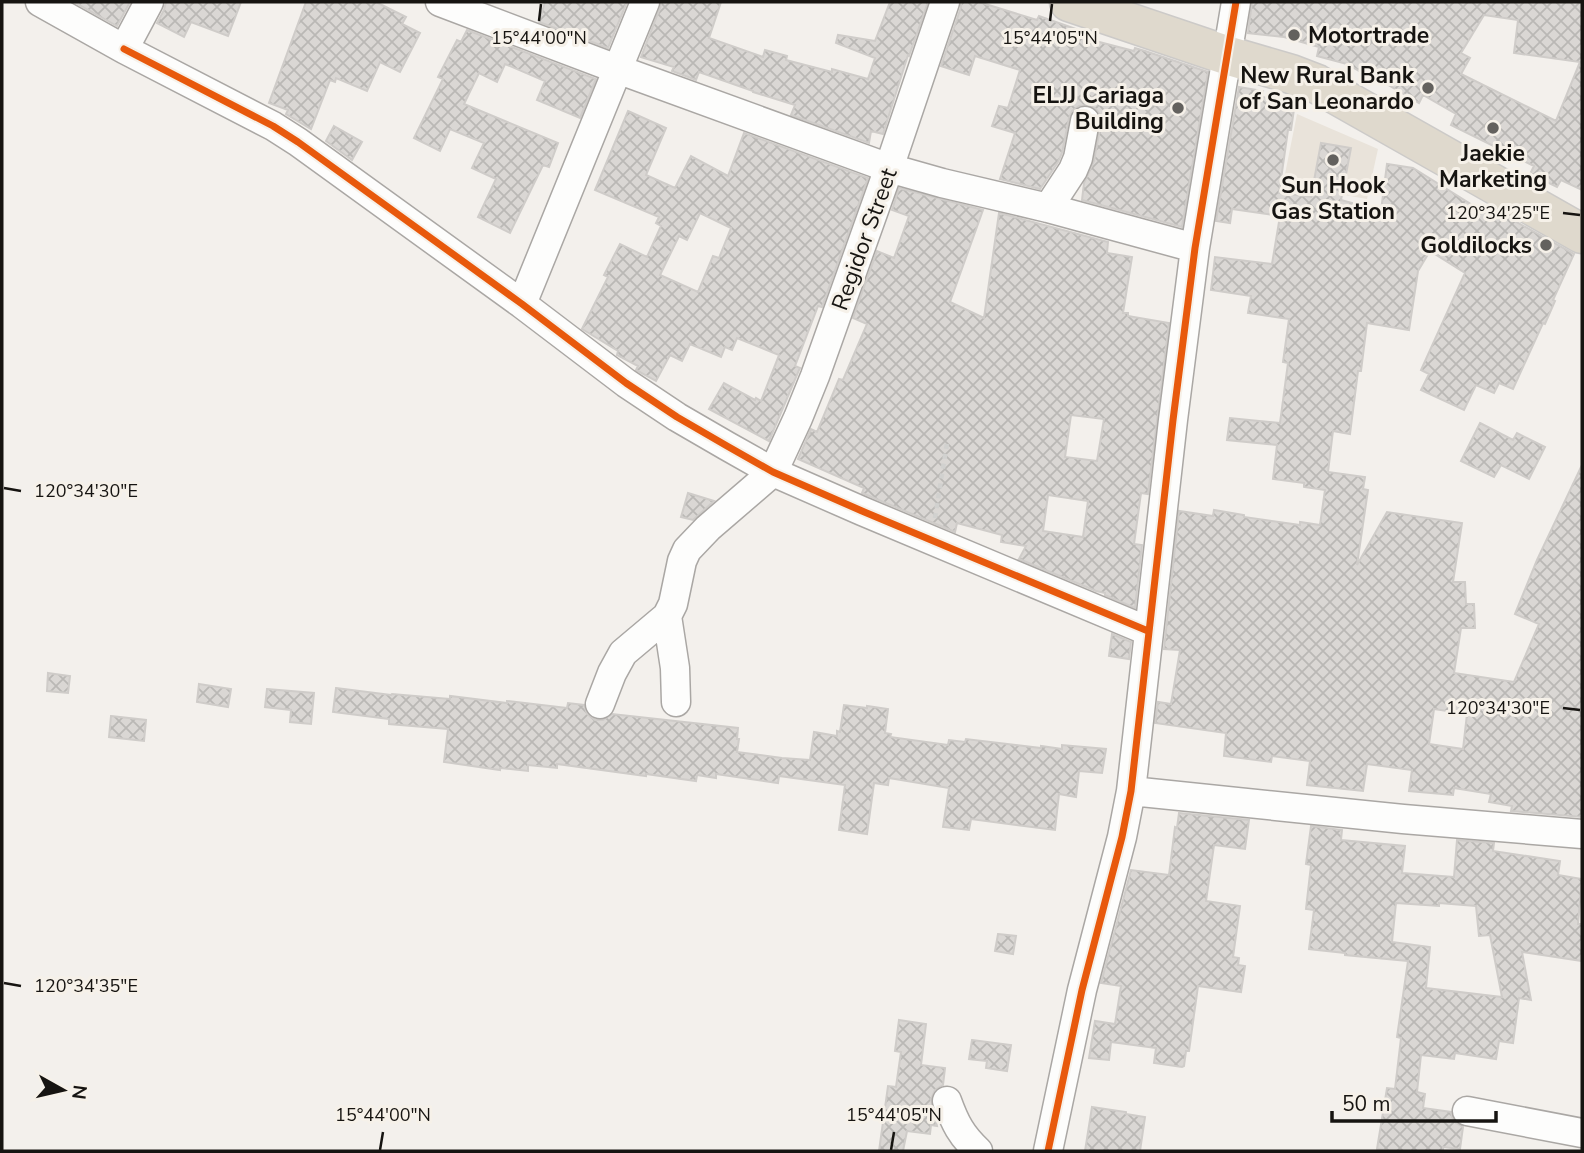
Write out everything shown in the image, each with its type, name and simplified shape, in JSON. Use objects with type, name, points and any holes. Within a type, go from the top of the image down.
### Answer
[{"type":"highway","points":[[1069,2],[1317,84],[1582,234]]},
{"type":"street","points":[[40,2],[298,142],[626,383],[677,417],[773,472],[1148,631]]},
{"type":"street","points":[[124,49],[149,2]]},
{"type":"street","points":[[440,2],[889,168],[1195,248]]},
{"type":"street","points":[[522,304],[645,2]]},
{"type":"street","name":"Regidor Street","points":[[773,472],[815,376],[945,2]]},
{"type":"street","points":[[1048,1151],[1082,990],[1131,791],[1195,248],[1236,2]]},
{"type":"street","points":[[1048,208],[1073,170],[1085,121]]},
{"type":"street","points":[[600,704],[623,653],[667,616],[673,604],[687,550],[708,527],[773,472]]},
{"type":"street","points":[[667,616],[675,668],[676,702]]},
{"type":"street","points":[[1131,791],[1582,834]]},
{"type":"street","points":[[947,1101],[955,1123],[978,1151]]},
{"type":"street","points":[[1467,1111],[1582,1133]]},
{"type":"path","points":[[931,539],[947,443]]},
{"type":"shaded area","points":[[1297,114],[1378,149],[1367,199],[1283,184]]},
{"type":"building","points":[[74,2],[130,2],[117,26]]},
{"type":"building","points":[[166,2],[241,2],[228,36],[191,22],[184,37],[157,23]]},
{"type":"building","points":[[306,2],[376,2],[406,17],[402,24],[420,33],[400,72],[380,62],[367,91],[336,78],[335,82],[330,80],[311,129],[286,114],[288,110],[269,103]]},
{"type":"building","points":[[545,2],[627,2],[608,48],[539,22]]},
{"type":"building","points":[[661,2],[721,2],[709,38],[763,57],[765,50],[787,56],[786,60],[868,79],[875,58],[836,43],[838,35],[875,41],[890,2],[928,2],[883,134],[871,131],[869,143],[791,115],[795,105],[699,72],[696,80],[672,71],[674,67],[641,57]]},
{"type":"building","points":[[961,2],[979,2],[1037,20],[1039,16],[1082,31],[1080,37],[1134,51],[1135,48],[1208,72],[1182,227],[1082,200],[1084,183],[1094,161],[1101,123],[1101,116],[1089,105],[1079,106],[1072,111],[1062,153],[1040,189],[1000,179],[1015,133],[992,126],[999,106],[1008,108],[1020,70],[975,56],[969,75],[941,66]]},
{"type":"building","points":[[1252,2],[1582,2],[1582,190],[1561,180],[1557,187],[1530,174],[1534,166],[1451,125],[1456,114],[1423,95],[1419,103],[1347,64],[1317,56],[1319,47],[1284,37],[1248,33]],"holes":[[[1484,15],[1518,20],[1514,53],[1580,62],[1556,121],[1461,74],[1470,58],[1461,53]]]},
{"type":"building","points":[[467,30],[596,79],[580,118],[537,100],[545,81],[505,64],[497,82],[479,73],[464,104],[558,143],[549,167],[543,165],[510,233],[478,217],[496,179],[472,168],[484,143],[450,129],[440,151],[414,138],[443,79],[438,77],[457,40],[461,42]]},
{"type":"building","points":[[1239,87],[1263,91],[1262,97],[1295,102],[1279,193],[1311,197],[1321,143],[1351,148],[1341,200],[1381,211],[1387,164],[1413,168],[1490,216],[1493,209],[1574,254],[1545,324],[1543,323],[1513,389],[1499,383],[1494,393],[1476,385],[1464,410],[1421,390],[1429,374],[1421,370],[1465,273],[1430,251],[1418,271],[1409,330],[1367,323],[1350,434],[1333,431],[1328,472],[1365,477],[1363,489],[1368,490],[1357,565],[1387,512],[1462,523],[1453,582],[1465,582],[1466,604],[1474,604],[1475,628],[1461,628],[1454,673],[1514,682],[1539,624],[1515,614],[1582,465],[1582,817],[1511,811],[1512,806],[1489,802],[1491,794],[1454,788],[1453,795],[1409,791],[1412,770],[1367,764],[1363,791],[1307,785],[1310,761],[1272,756],[1271,762],[1224,756],[1226,733],[1155,723],[1158,702],[1171,704],[1180,650],[1164,649],[1179,511],[1213,516],[1214,510],[1300,525],[1300,522],[1320,525],[1325,490],[1304,487],[1304,483],[1273,479],[1277,445],[1227,440],[1230,418],[1280,423],[1288,363],[1283,362],[1289,319],[1248,313],[1251,296],[1211,290],[1215,257],[1272,264],[1280,216],[1232,209],[1230,223],[1216,221]],"holes":[[[1434,709],[1467,714],[1463,749],[1429,744]]]},
{"type":"building","points":[[628,111],[666,128],[646,175],[675,188],[691,156],[728,176],[744,133],[868,178],[822,307],[818,306],[795,366],[800,368],[769,441],[709,409],[724,383],[761,401],[779,355],[737,338],[732,350],[725,347],[721,357],[690,344],[682,361],[670,355],[656,381],[636,370],[638,366],[617,355],[618,351],[582,329],[608,277],[604,275],[620,244],[647,257],[661,226],[656,223],[659,217],[595,190]],"holes":[[[700,213],[731,228],[719,258],[713,256],[698,292],[660,275],[679,236],[687,240]]]},
{"type":"building","points":[[334,126],[362,142],[352,160],[326,141]]},
{"type":"building","points":[[899,188],[983,210],[950,302],[984,318],[999,213],[1108,242],[1107,253],[1132,257],[1123,313],[1169,323],[1148,494],[1141,493],[1134,544],[1142,545],[1135,608],[1105,593],[1019,559],[1026,546],[1001,542],[1002,535],[957,523],[955,532],[862,493],[864,488],[798,459],[811,429],[817,432],[839,379],[843,380],[867,324],[853,318],[877,251],[894,258],[909,216],[892,210]],"holes":[[[1071,415],[1104,419],[1097,461],[1065,457]],[[1048,495],[1088,501],[1083,537],[1043,531]]]},
{"type":"building","points":[[1480,423],[1513,440],[1517,433],[1545,447],[1529,479],[1501,465],[1494,477],[1461,461]]},
{"type":"building","points":[[688,493],[714,501],[693,520],[681,517]]},
{"type":"building","points":[[1112,634],[1131,642],[1129,659],[1109,656]]},
{"type":"building","points":[[48,673],[70,676],[68,693],[47,691]]},
{"type":"building","points":[[199,684],[231,689],[228,707],[197,702]]},
{"type":"building","points":[[336,688],[391,695],[450,699],[450,696],[567,708],[568,703],[584,705],[587,714],[595,720],[603,720],[612,714],[738,728],[737,752],[782,758],[810,760],[814,732],[837,736],[844,705],[888,709],[885,733],[891,734],[890,737],[948,745],[949,740],[965,742],[966,739],[1041,748],[1062,749],[1062,745],[1106,749],[1102,773],[1079,771],[1076,797],[1059,794],[1055,830],[971,819],[969,830],[943,827],[949,788],[889,778],[888,785],[874,783],[867,834],[839,830],[845,785],[779,776],[778,783],[716,774],[716,778],[697,775],[696,781],[557,764],[557,768],[528,765],[528,771],[444,762],[448,729],[389,724],[389,719],[333,712]]},
{"type":"building","points":[[267,689],[314,693],[311,724],[290,722],[291,710],[265,707]]},
{"type":"building","points":[[111,716],[146,720],[144,741],[109,737]]},
{"type":"building","points":[[1179,813],[1249,820],[1245,849],[1214,845],[1206,901],[1240,906],[1233,957],[1239,958],[1238,965],[1245,966],[1241,992],[1198,986],[1189,1051],[1186,1051],[1182,1067],[1154,1063],[1156,1048],[1111,1042],[1109,1060],[1089,1058],[1095,1021],[1115,1024],[1121,986],[1101,983],[1131,870],[1169,875]]},
{"type":"building","points":[[1311,826],[1342,830],[1341,840],[1405,846],[1402,873],[1454,877],[1457,840],[1494,843],[1493,851],[1560,861],[1558,875],[1582,879],[1578,924],[1582,924],[1582,961],[1522,952],[1531,1000],[1519,998],[1513,1043],[1499,1041],[1496,1059],[1455,1053],[1454,1059],[1421,1055],[1417,1092],[1425,1094],[1423,1108],[1451,1112],[1456,1123],[1463,1127],[1460,1149],[1377,1149],[1387,1088],[1395,1089],[1401,1038],[1397,1037],[1408,961],[1309,949],[1314,910],[1306,909],[1311,865],[1306,864]],"holes":[[[1396,903],[1439,906],[1439,903],[1476,906],[1479,936],[1490,935],[1502,997],[1426,988],[1430,947],[1392,942]]]},
{"type":"building","points":[[998,934],[1016,936],[1013,954],[995,951]]},
{"type":"building","points":[[899,1020],[926,1024],[921,1065],[945,1068],[943,1085],[935,1090],[931,1099],[937,1126],[931,1125],[930,1134],[907,1131],[903,1151],[879,1151],[888,1086],[896,1087],[901,1052],[895,1051]]},
{"type":"building","points":[[972,1040],[1011,1045],[1007,1071],[986,1068],[987,1061],[969,1059]]},
{"type":"building","points":[[1092,1107],[1145,1117],[1140,1151],[1085,1151]]},
{"type":"cycle path","points":[[1048,1151],[1082,990],[1122,837],[1131,791],[1195,248],[1236,2]]},
{"type":"cycle path","points":[[124,49],[273,126],[298,142],[626,383],[727,446],[773,472],[1148,631]]},
{"type":"place","name":"Motortrade","points":[[1294,35]]},
{"type":"place","name":"New Rural Bank of San Leonardo","points":[[1428,88]]},
{"type":"place","name":"ELJJ Cariaga Building","points":[[1178,108]]},
{"type":"place","name":"Jaekie Marketing","points":[[1493,128]]},
{"type":"place","name":"Sun Hook Gas Station","points":[[1333,160]]},
{"type":"place","name":"Goldilocks","points":[[1546,245]]}]
